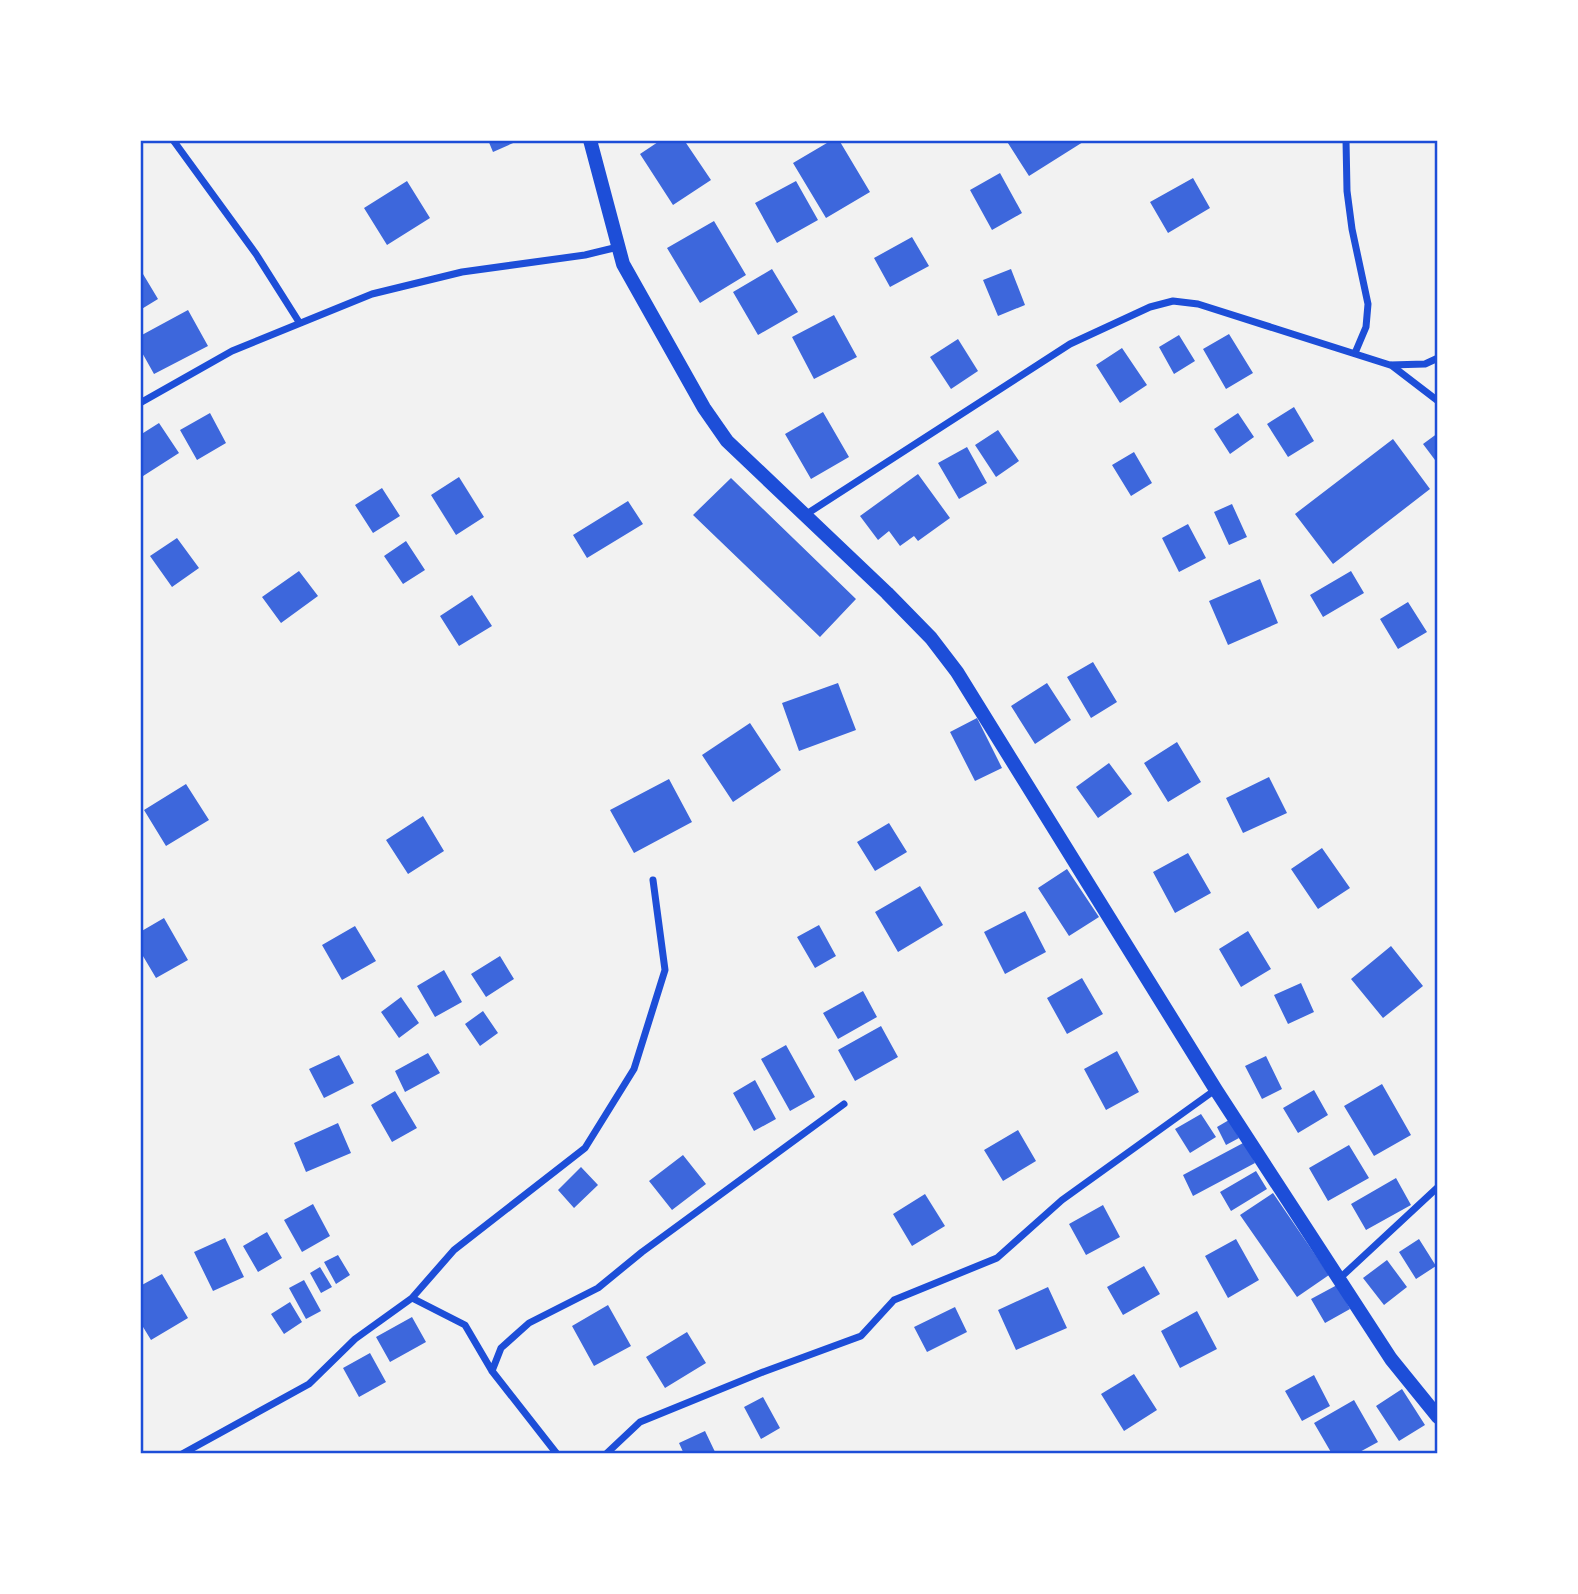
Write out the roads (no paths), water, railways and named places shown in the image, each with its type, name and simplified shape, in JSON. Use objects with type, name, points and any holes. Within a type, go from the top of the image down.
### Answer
[{"type":"main road","points":[[590,140],[623,264],[704,408],[727,441],[887,593],[931,638],[957,672],[1216,1090],[1391,1359],[1438,1417]]},
{"type":"street","points":[[173,140],[256,254],[299,322]]},
{"type":"street","points":[[1346,140],[1347,191],[1352,229],[1368,304],[1366,327],[1355,353]]},
{"type":"street","points":[[140,404],[232,351],[372,293],[462,272],[585,255],[618,247]]},
{"type":"street","points":[[804,516],[1070,344],[1150,307],[1173,301],[1198,304],[1391,365],[1438,401]]},
{"type":"street","points":[[1391,365],[1425,364],[1438,358]]},
{"type":"street","points":[[183,1454],[309,1384],[355,1339],[412,1298],[454,1250],[585,1147],[634,1069],[665,970],[653,880]]},
{"type":"street","points":[[606,1454],[640,1422],[762,1371],[860,1336],[894,1300],[997,1258],[1062,1200],[1216,1090]]},
{"type":"street","points":[[492,1371],[501,1348],[529,1323],[598,1288],[642,1252],[844,1104]]},
{"type":"street","points":[[1339,1279],[1438,1187]]},
{"type":"street","points":[[412,1298],[465,1325],[492,1371],[557,1454]]}]
